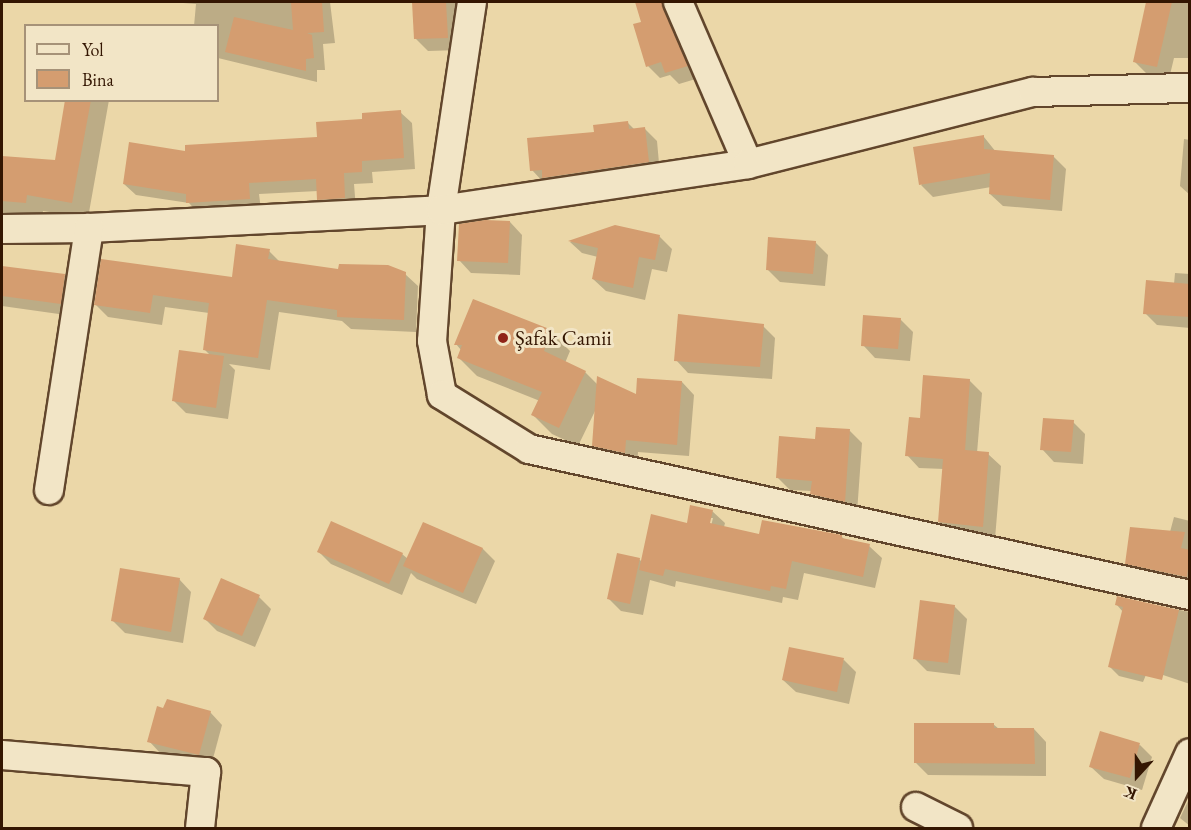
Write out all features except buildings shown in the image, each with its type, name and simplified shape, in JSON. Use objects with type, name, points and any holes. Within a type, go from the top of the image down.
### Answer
[{"type":"street","points":[[472,2],[441,210],[432,340],[442,395],[528,450],[1190,595]]},
{"type":"street","points":[[678,2],[748,164]]},
{"type":"street","points":[[2,229],[89,228],[441,210],[748,164],[1033,92],[1190,88]]},
{"type":"street","points":[[49,490],[89,228]]},
{"type":"street","points":[[1155,828],[1190,753]]},
{"type":"street","points":[[2,755],[206,772],[200,828]]},
{"type":"street","points":[[916,807],[958,828]]},
{"type":"place","name":"Şafak Camii","points":[[503,338]]}]
